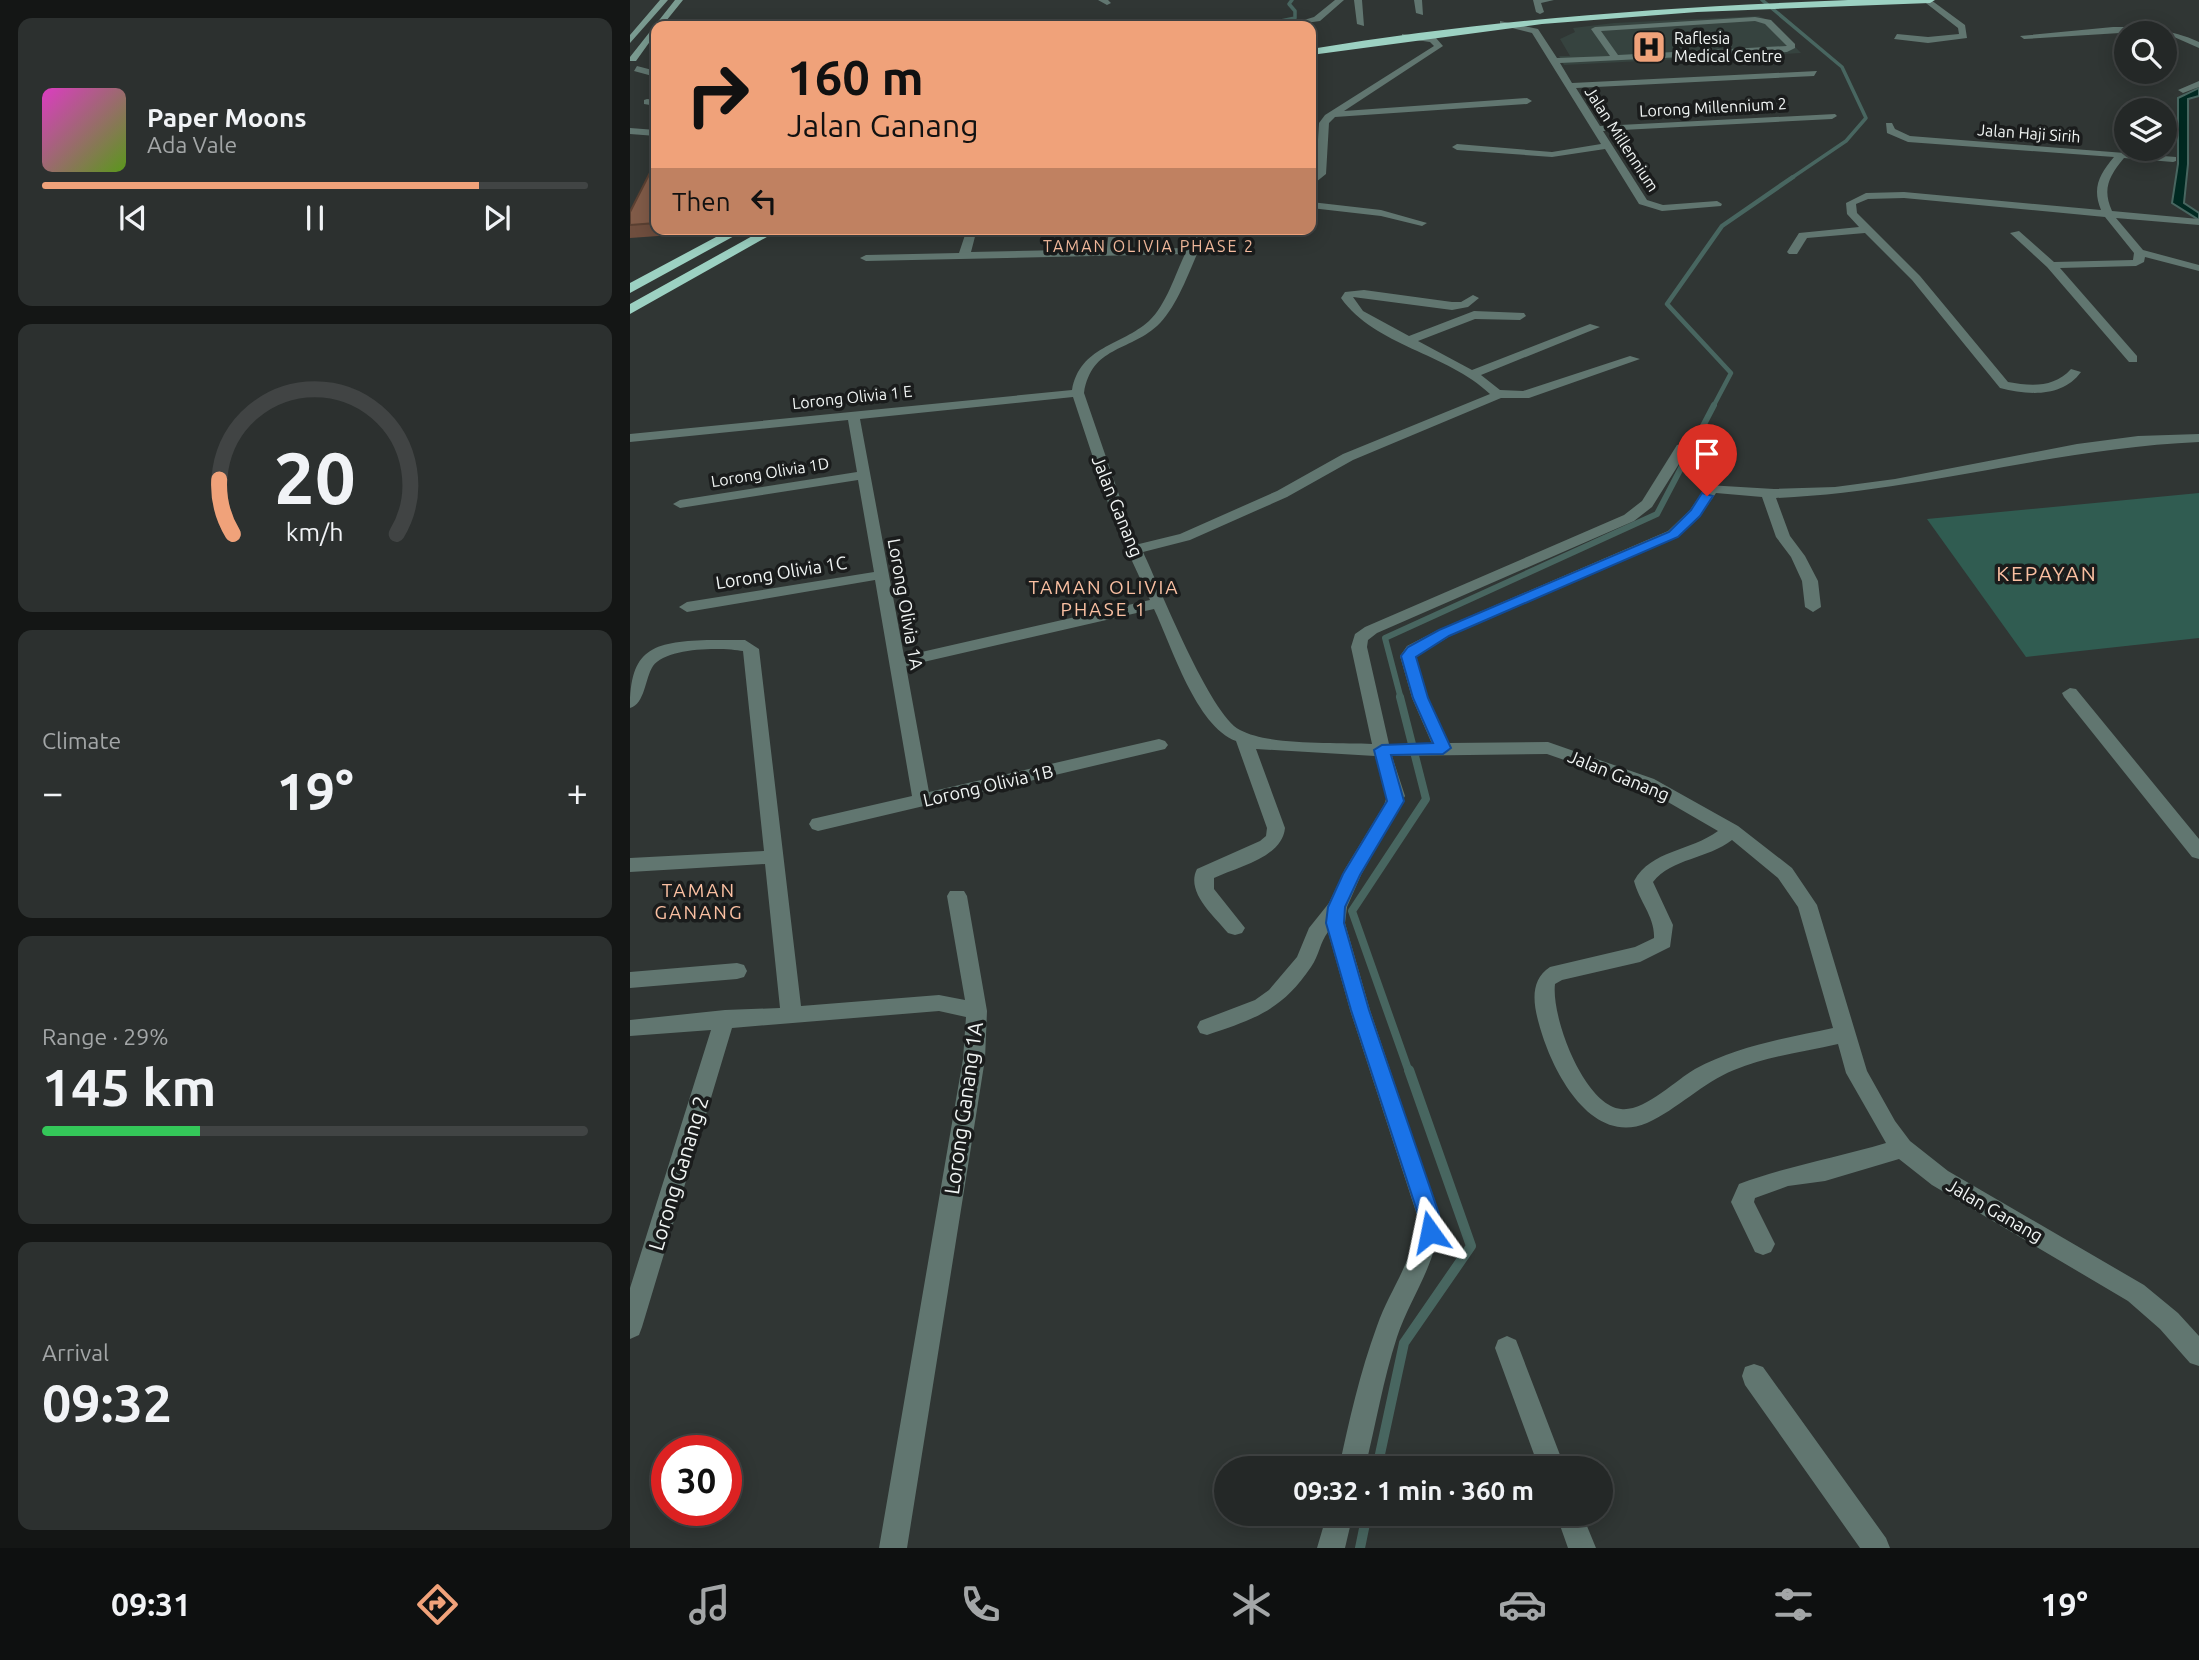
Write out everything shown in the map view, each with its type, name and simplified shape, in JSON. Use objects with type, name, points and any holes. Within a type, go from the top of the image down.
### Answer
[{"type":"highway","points":[[1316,43],[1425,25],[1540,12],[1737,0]]},
{"type":"highway","points":[[1316,51],[1442,30],[1557,18],[1751,6],[1928,0]]},
{"type":"highway","points":[[630,289],[730,235]]},
{"type":"highway","points":[[630,310],[764,235]]},
{"type":"street","points":[[630,40],[664,0]]},
{"type":"street","points":[[662,21],[679,0]]},
{"type":"street","points":[[1309,21],[1317,19],[1340,0]]},
{"type":"street","points":[[1358,0],[1361,24]]},
{"type":"street","points":[[1418,0],[1420,13]]},
{"type":"street","points":[[1540,12],[1536,1],[1550,0]]},
{"type":"street","points":[[1897,37],[1928,40],[1964,36],[1965,32],[1957,23],[1928,0]]},
{"type":"street","points":[[1503,23],[1535,31],[1557,18]]},
{"type":"street","points":[[1553,61],[1787,49],[1792,46],[1768,22],[1755,19],[1602,27],[1595,31],[1615,57]]},
{"type":"street","points":[[1433,40],[1442,30]]},
{"type":"street","points":[[2024,36],[2141,30],[2174,34],[2199,45]]},
{"type":"street","name":"Jalan Millennium","points":[[1535,31],[1647,205],[1662,208],[1717,204]]},
{"type":"street","points":[[632,71],[644,63],[631,59],[651,34]]},
{"type":"street","points":[[1316,178],[1321,174],[1324,123],[1331,114],[1438,48],[1439,44],[1433,40],[1405,36]]},
{"type":"street","points":[[632,71],[651,73]]},
{"type":"street","points":[[1569,86],[1814,73]]},
{"type":"street","points":[[2199,84],[2183,90],[2199,93]]},
{"type":"street","points":[[1331,114],[1527,101]]},
{"type":"street","name":"Lorong Millennium 2","points":[[1596,129],[1832,116]]},
{"type":"street","name":"Jalan Haji Sirih","points":[[1889,125],[1890,131],[1908,139],[2114,154]]},
{"type":"street","points":[[630,131],[651,133]]},
{"type":"street","points":[[1457,147],[1547,154],[1592,151],[1607,145]]},
{"type":"street","points":[[2050,265],[2128,264],[2140,260],[2139,253],[2107,212],[2102,199],[2102,180],[2116,161]]},
{"type":"street","points":[[2075,372],[2062,386],[2026,388],[2004,385],[1916,278],[1852,214],[1851,204],[1866,196],[1881,194],[2199,222]]},
{"type":"street","points":[[1316,206],[1381,213],[1422,223]]},
{"type":"street","points":[[1793,252],[1803,235],[1868,230]]},
{"type":"street","points":[[2015,233],[2050,265],[2133,359]]},
{"type":"street","points":[[964,256],[970,235]]},
{"type":"street","points":[[1112,253],[1114,235]]},
{"type":"street","points":[[1078,393],[1082,375],[1092,359],[1159,317],[1199,235]]},
{"type":"street","points":[[866,258],[1190,251]]},
{"type":"street","points":[[2139,253],[2199,268]]},
{"type":"street","points":[[1473,298],[1464,305],[1452,306],[1364,293],[1349,294],[1349,303],[1359,314],[1471,375],[1497,394],[1524,395],[1634,359]]},
{"type":"street","points":[[1406,341],[1474,315],[1520,316]]},
{"type":"street","points":[[1471,375],[1594,327]]},
{"type":"street","name":"Lorong Olivia 1 E","points":[[630,438],[1078,393]]},
{"type":"street","name":"Jalan Ganang","points":[[1078,393],[1099,462],[1135,550],[1209,709],[1231,733],[1244,739],[1280,746],[1387,750],[1533,747],[1568,753],[1648,783],[1732,831],[1785,873],[1807,905],[1857,1073],[1887,1128],[1902,1147],[1940,1178],[2136,1293],[2169,1321],[2199,1354]]},
{"type":"street","points":[[1135,550],[1208,527],[1282,494],[1348,457],[1492,400],[1497,394]]},
{"type":"street","name":"Lorong Olivia 1A","points":[[853,414],[922,800]]},
{"type":"street","points":[[1437,748],[1408,656],[1413,650],[1444,633],[1673,534],[1695,513],[1712,488],[1768,495],[1830,493],[1916,480],[2131,439],[2199,438]]},
{"type":"street","points":[[1207,1027],[1262,1006],[1276,996],[1305,961],[1317,933],[1337,907],[1352,874],[1395,801],[1387,750],[1359,647],[1361,638],[1384,624],[1629,518],[1647,504],[1682,448]]},
{"type":"street","name":"Lorong Olivia 1D","points":[[680,504],[865,475]]},
{"type":"street","points":[[1768,495],[1783,537],[1798,556],[1810,581],[1813,607]]},
{"type":"street","name":"Lorong Olivia 1C","points":[[687,607],[881,575]]},
{"type":"street","points":[[897,663],[1159,603]]},
{"type":"street","points":[[630,704],[646,664],[657,653],[680,647],[745,646],[751,649],[791,1012]]},
{"type":"street","points":[[2070,693],[2199,852]]},
{"type":"street","points":[[1235,928],[1205,891],[1204,874],[1267,846],[1275,838],[1276,828],[1244,739]]},
{"type":"street","name":"Lorong Olivia 1B","points":[[818,824],[1159,745]]},
{"type":"street","points":[[1732,831],[1709,847],[1674,859],[1648,873],[1643,881],[1645,890],[1664,924],[1663,942],[1640,954],[1557,973],[1546,980],[1548,1021],[1556,1047],[1574,1080],[1607,1115],[1627,1119],[1647,1114],[1673,1098],[1694,1080],[1724,1064],[1757,1053],[1844,1034]]},
{"type":"street","points":[[630,865],[775,857]]},
{"type":"street","points":[[957,896],[977,1011]]},
{"type":"street","points":[[1337,907],[1335,923],[1339,938],[1428,1214],[1430,1232],[1425,1252],[1391,1320],[1355,1456]]},
{"type":"street","points":[[630,980],[737,971]]},
{"type":"street","name":"Lorong Ganang 1A","points":[[630,1028],[791,1012],[939,1003],[977,1011],[974,1059],[893,1548]]},
{"type":"street","name":"Lorong Ganang 2","points":[[630,1327],[725,1018]]},
{"type":"street","points":[[1763,1244],[1742,1202],[1747,1191],[1788,1176],[1825,1171],[1902,1147]]},
{"type":"street","points":[[1507,1348],[1548,1456]]},
{"type":"street","points":[[1754,1376],[1876,1548]]},
{"type":"street","points":[[1331,1548],[1337,1526]]},
{"type":"street","points":[[1574,1526],[1582,1548]]},
{"type":"shaded area","points":[[1759,16],[1771,22],[1801,53],[1564,65],[1559,56],[1570,56],[1560,39],[1575,32],[1573,28],[1614,23]]},
{"type":"shaded area","points":[[2199,88],[2199,96],[2188,99],[2188,164],[2184,203],[2199,213],[2199,220],[2172,203],[2178,164],[2178,98]]},
{"type":"shaded area","points":[[2199,493],[2199,638],[2026,657],[1927,519]]},
{"type":"building","points":[[651,171],[651,223],[630,225],[630,212]]},
{"type":"waterway","points":[[1281,21],[1295,18],[1295,11],[1289,4],[1292,0]]},
{"type":"waterway","points":[[1762,0],[1842,67],[1866,118],[1846,141],[1790,179]]},
{"type":"waterway","points":[[1713,407],[1731,373],[1667,304],[1722,226],[1793,177]]},
{"type":"waterway","points":[[1401,699],[1385,638],[1657,514],[1714,405]]},
{"type":"waterway","points":[[1400,697],[1426,799],[1352,911],[1409,1072]]},
{"type":"waterway","points":[[1380,1456],[1404,1343],[1471,1246],[1409,1070]]},
{"type":"waterway","points":[[1360,1548],[1365,1526]]},
{"type":"place","name":"Raflesia Medical Centre","points":[[1649,47]]},
{"type":"district","name":"TAMAN OLIVIA PHASE 2","points":[[1149,246]]},
{"type":"district","name":"KEPAYAN","points":[[2047,573]]},
{"type":"district","name":"TAMAN OLIVIA PHASE 1","points":[[1104,598]]},
{"type":"district","name":"TAMAN GANANG","points":[[699,901]]},
{"type":"route","points":[[1430,1232],[1428,1214],[1360,1010],[1335,923],[1337,907],[1352,874],[1394,805],[1396,796],[1382,750],[1443,748],[1420,698],[1408,656],[1423,643],[1444,633],[1673,534],[1687,522],[1707,496]]}]
